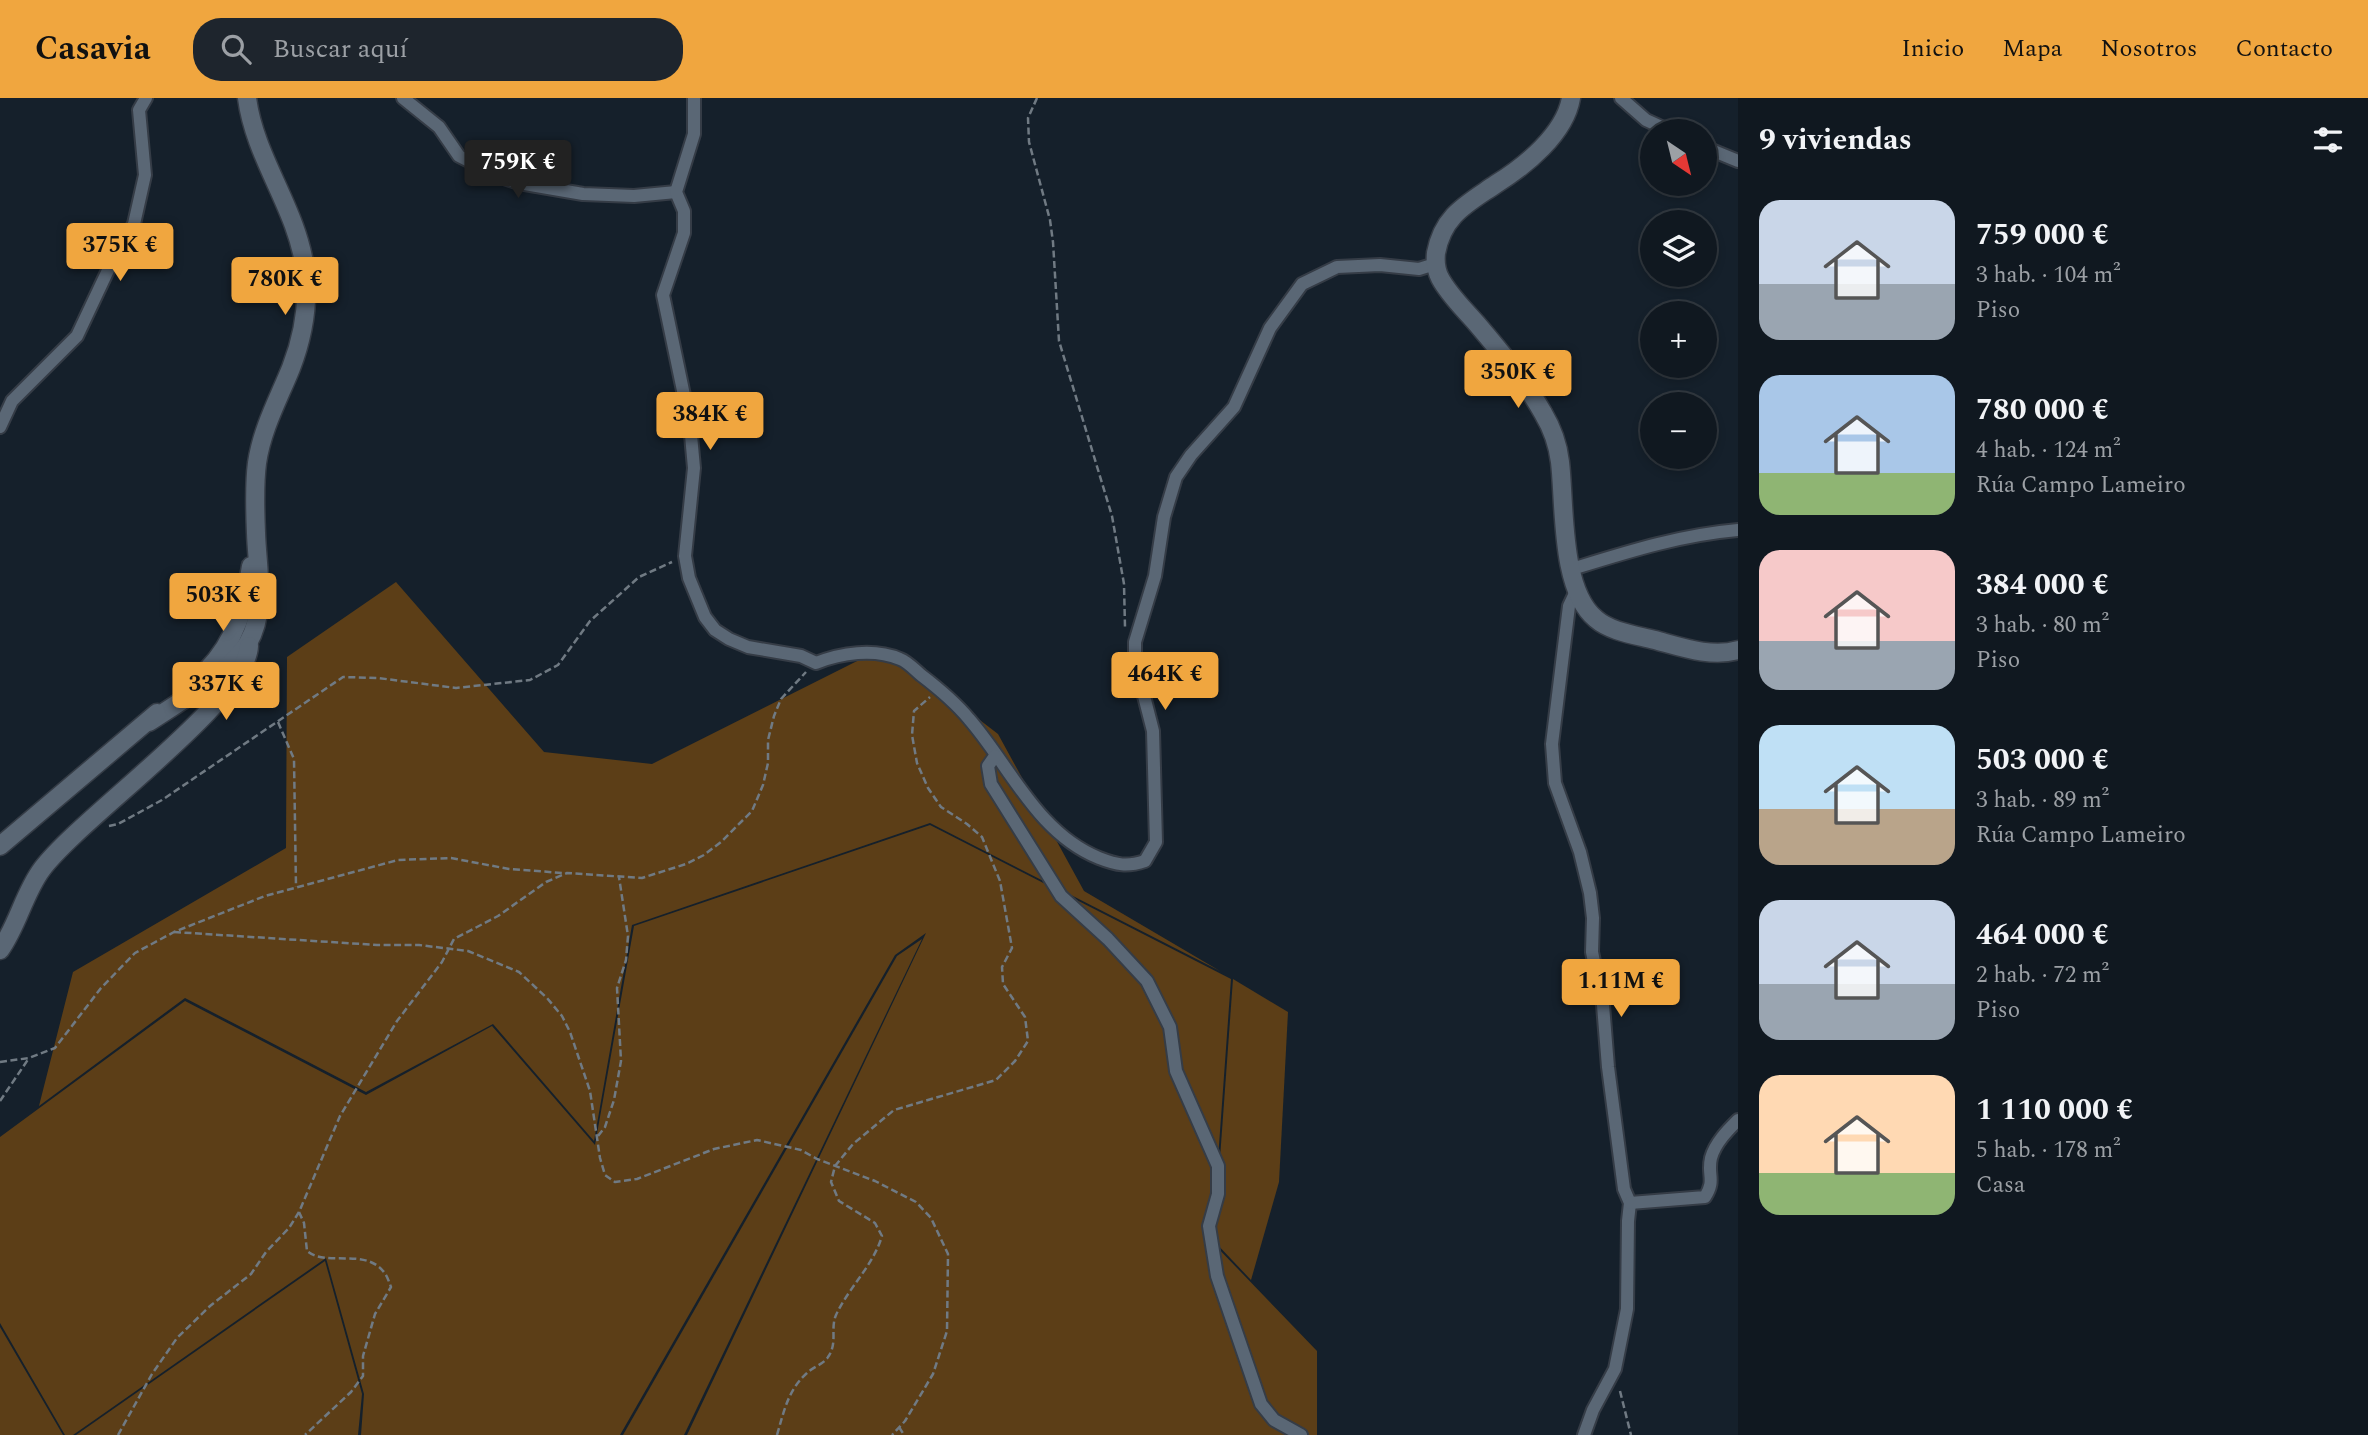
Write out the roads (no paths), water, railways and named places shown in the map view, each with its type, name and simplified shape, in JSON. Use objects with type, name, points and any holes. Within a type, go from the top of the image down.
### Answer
[{"type":"street","points":[[0,427],[12,401],[77,336],[110,266],[134,224],[145,176],[139,110],[146,98]]},
{"type":"street","points":[[0,846],[149,722],[225,668],[249,642],[259,600],[255,486],[260,446],[297,352],[306,282],[298,240],[260,149],[247,98]]},
{"type":"street","points":[[404,98],[439,127],[459,156],[498,176],[519,183],[583,194],[634,196],[676,191]]},
{"type":"street","points":[[694,98],[694,134],[676,191],[686,223],[663,295],[690,424],[694,468],[685,556],[696,598],[705,617],[715,629],[748,647],[802,656],[816,663],[836,656],[881,655],[901,659],[939,688],[969,719],[995,756],[1059,834],[1077,848],[1111,862],[1130,866],[1145,861],[1156,842],[1153,731],[1135,661],[1135,642],[1153,586],[1164,517],[1176,477],[1191,454],[1234,407],[1270,328],[1302,284],[1337,267],[1380,265],[1419,269],[1435,264]]},
{"type":"street","points":[[1571,98],[1555,131],[1526,162],[1496,185],[1470,199],[1448,222],[1440,237],[1435,264],[1444,285],[1533,397],[1550,427],[1560,462],[1563,521],[1572,569],[1577,589],[1588,612],[1595,619],[1615,629],[1706,652],[1738,650]]},
{"type":"street","points":[[1621,98],[1645,119]]},
{"type":"street","points":[[1717,152],[1738,161]]},
{"type":"street","points":[[1572,569],[1647,545],[1704,533],[1738,530]]},
{"type":"street","points":[[0,950],[9,937],[41,869],[85,823],[187,732],[206,707],[225,668],[247,591],[256,535]]},
{"type":"street","points":[[1577,589],[1569,606],[1552,744],[1555,783],[1580,852],[1590,893],[1592,952],[1603,1005],[1624,1189],[1630,1203],[1627,1309],[1615,1369],[1592,1410],[1584,1435]]},
{"type":"street","points":[[149,722],[173,697],[208,669],[225,668]]},
{"type":"street","points":[[995,756],[988,766],[991,784],[1039,864],[1061,896],[1108,939],[1147,981],[1170,1027],[1176,1071],[1218,1166],[1219,1194],[1209,1226],[1217,1276],[1261,1404],[1274,1420],[1301,1435]]},
{"type":"street","points":[[1630,1203],[1705,1196],[1712,1187],[1712,1156],[1717,1145],[1738,1120]]}]
